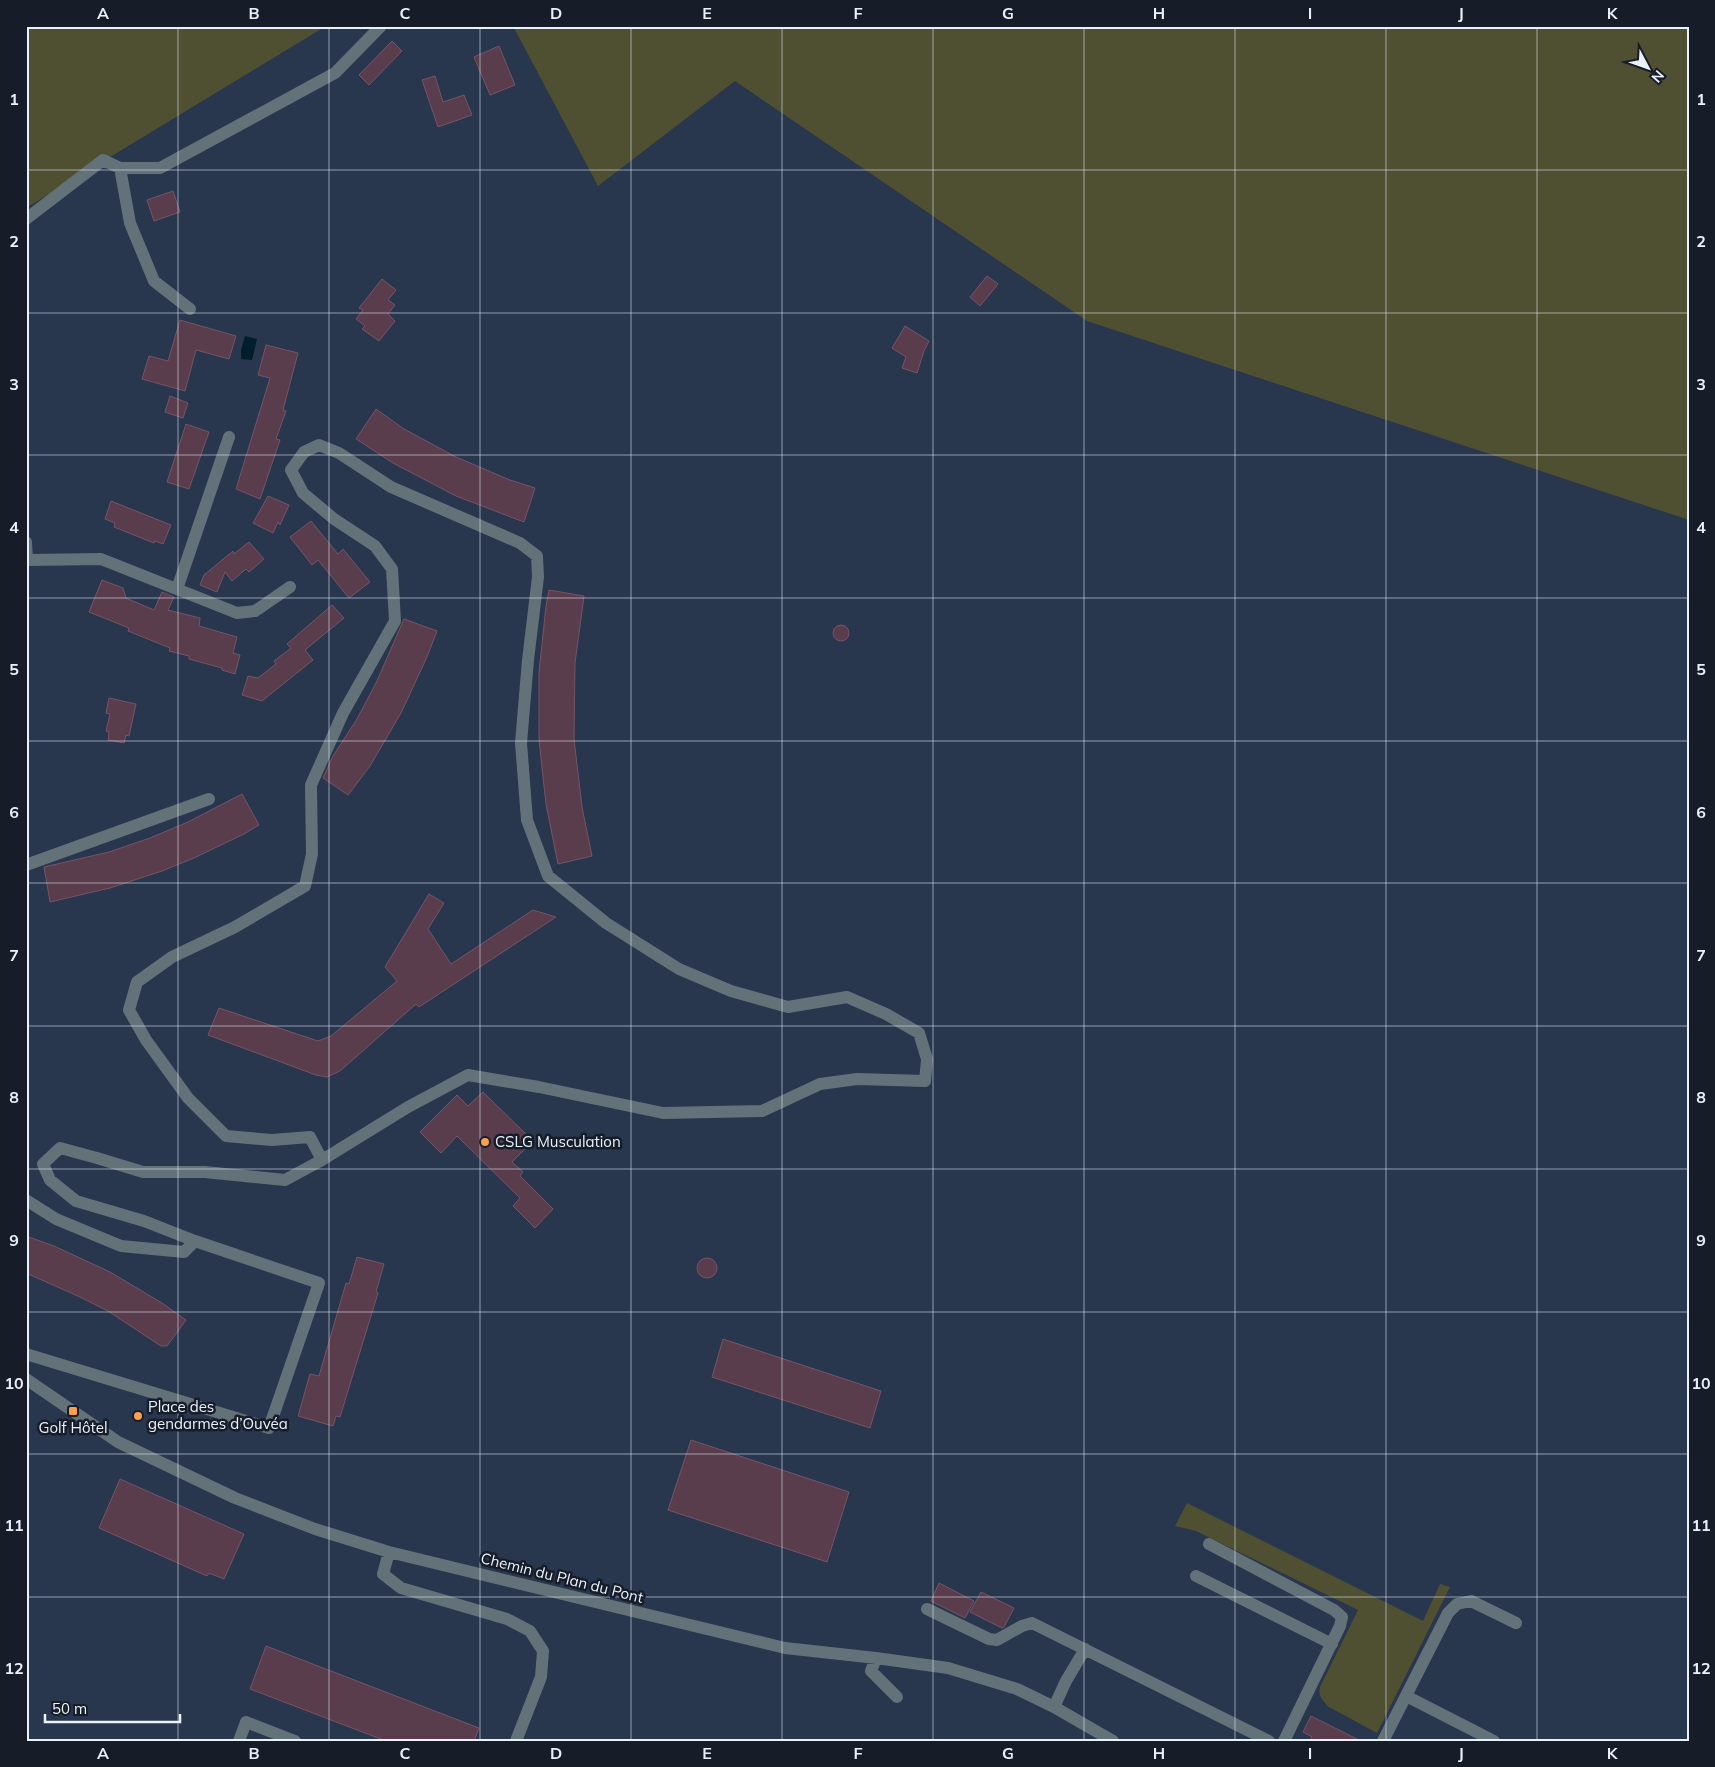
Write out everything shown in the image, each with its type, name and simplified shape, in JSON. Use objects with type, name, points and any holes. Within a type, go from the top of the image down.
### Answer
[{"type":"street","points":[[26,219],[103,160],[120,168],[160,168],[317,83],[335,73],[381,26]]},
{"type":"street","points":[[120,168],[130,223],[154,281],[190,309]]},
{"type":"street","points":[[177,589],[230,437]]},
{"type":"street","points":[[26,1354],[269,1428],[319,1284],[195,1241],[144,1221],[76,1201],[50,1180],[43,1164],[60,1148],[143,1172],[205,1172],[285,1180],[322,1160],[408,1107],[468,1075],[539,1087],[663,1113],[762,1111],[820,1084],[857,1079],[925,1080],[927,1059],[919,1033],[886,1014],[847,997],[788,1006],[732,992],[679,969],[606,923],[548,876],[527,820],[521,743],[538,577],[537,556],[520,543],[392,487],[339,453],[319,445],[304,452],[291,470],[303,493],[334,519],[375,546],[392,569],[395,621],[343,713],[311,785],[312,854],[305,886],[235,927],[172,957],[137,982],[129,1010],[146,1040],[188,1098],[226,1136],[272,1140],[310,1137],[322,1160]]},
{"type":"street","points":[[26,542],[27,560],[101,559],[237,613],[255,611],[290,587]]},
{"type":"street","points":[[26,864],[209,799]]},
{"type":"street","points":[[26,1200],[56,1220],[121,1246],[184,1252],[195,1241]]},
{"type":"street","name":"Chemin du Plan du Pont","points":[[26,1379],[118,1442],[235,1498],[314,1530],[388,1552],[785,1648],[948,1668],[1017,1689],[1054,1706],[1113,1741]]},
{"type":"street","points":[[1209,1544],[1339,1613],[1342,1617],[1332,1644],[1284,1741]]},
{"type":"street","points":[[388,1552],[383,1574],[401,1588],[507,1619],[530,1631],[543,1651],[541,1677],[516,1741]]},
{"type":"street","points":[[1196,1576],[1332,1644]]},
{"type":"street","points":[[1383,1741],[1448,1613],[1457,1604],[1471,1601],[1516,1623]]},
{"type":"street","points":[[927,1609],[989,1639],[997,1640],[1022,1626],[1032,1623],[1269,1741]]},
{"type":"street","points":[[1054,1706],[1085,1649]]},
{"type":"street","points":[[876,1658],[871,1671],[897,1697]]},
{"type":"street","points":[[1406,1696],[1494,1741]]},
{"type":"street","points":[[239,1741],[246,1722],[295,1741]]},
{"type":"green space","points":[[26,26],[326,26],[26,208]]},
{"type":"green space","points":[[513,26],[1689,26],[1689,520],[1087,321],[735,81],[598,186]]},
{"type":"green space","points":[[1187,1503],[1423,1621],[1440,1584],[1450,1587],[1377,1733],[1329,1707],[1320,1695],[1320,1687],[1358,1610],[1196,1531],[1175,1526]]},
{"type":"water","points":[[245,336],[257,339],[252,360],[241,359],[241,350]]},
{"type":"building","points":[[392,41],[402,51],[369,85],[359,75]]},
{"type":"building","points":[[499,46],[515,85],[490,95],[474,57]]},
{"type":"building","points":[[435,76],[443,102],[464,95],[472,115],[438,127],[422,80]]},
{"type":"building","points":[[173,191],[180,212],[154,221],[147,200]]},
{"type":"building","points":[[987,276],[998,284],[980,306],[970,297]]},
{"type":"building","points":[[382,279],[396,290],[388,300],[395,305],[388,314],[395,321],[379,341],[362,329],[365,326],[356,319],[363,310],[359,308]]},
{"type":"building","points":[[180,320],[236,336],[229,359],[196,350],[185,391],[142,379],[149,356],[168,361]]},
{"type":"building","points":[[905,326],[929,341],[917,373],[902,368],[906,357],[892,348]]},
{"type":"building","points":[[266,345],[298,353],[283,410],[286,411],[276,439],[280,440],[260,499],[236,489],[270,378],[258,375]]},
{"type":"building","points":[[170,396],[188,403],[183,418],[165,412]]},
{"type":"building","points":[[376,409],[404,429],[456,457],[510,480],[535,488],[524,522],[456,496],[393,463],[356,439]]},
{"type":"building","points":[[186,424],[209,432],[189,489],[167,482]]},
{"type":"building","points":[[268,496],[289,505],[280,525],[278,522],[273,533],[253,523]]},
{"type":"building","points":[[111,501],[171,525],[163,544],[155,541],[154,543],[114,527],[115,523],[105,519]]},
{"type":"building","points":[[311,521],[338,554],[343,549],[370,582],[349,598],[318,560],[312,565],[290,537]]},
{"type":"building","points":[[249,542],[264,559],[249,572],[246,569],[232,581],[225,572],[217,592],[200,585],[204,575],[233,551],[234,554]]},
{"type":"building","points":[[102,580],[123,588],[126,598],[154,610],[162,592],[174,597],[168,610],[200,618],[199,626],[237,637],[233,653],[240,655],[235,674],[222,670],[222,668],[189,659],[189,656],[169,651],[170,648],[128,631],[129,628],[89,612]]},
{"type":"building","points":[[549,590],[584,596],[575,663],[574,739],[582,807],[592,856],[558,864],[546,804],[539,740],[539,672]]},
{"type":"building","points":[[332,605],[344,618],[305,650],[313,660],[262,701],[242,695],[248,676],[258,678],[276,664],[274,661],[291,648],[287,644]]},
{"type":"building","points":[[404,619],[437,631],[401,713],[370,766],[348,795],[323,778],[333,756],[357,719],[377,681]]},
{"type":"building","points":[[841,625],[849,633],[841,641],[833,633]]},
{"type":"building","points":[[109,698],[136,704],[129,736],[126,735],[124,743],[108,740],[109,732],[106,731],[110,714],[106,713]]},
{"type":"building","points":[[242,794],[259,825],[244,834],[162,871],[110,888],[50,902],[44,867],[109,852],[150,838],[188,822]]},
{"type":"building","points":[[429,894],[444,903],[428,929],[451,964],[533,910],[556,917],[419,1007],[416,1004],[340,1071],[327,1077],[316,1075],[208,1035],[219,1008],[318,1041],[331,1036],[397,981],[385,967]]},
{"type":"building","points":[[483,1092],[533,1141],[512,1162],[523,1172],[520,1176],[553,1209],[535,1228],[513,1206],[520,1198],[457,1136],[441,1153],[420,1132],[457,1095],[468,1106]]},
{"type":"building","points":[[26,1236],[54,1246],[110,1272],[162,1303],[186,1320],[167,1346],[161,1346],[108,1311],[26,1273]]},
{"type":"building","points":[[357,1257],[384,1264],[376,1292],[378,1293],[340,1417],[336,1416],[333,1426],[298,1416],[310,1374],[319,1376],[346,1283],[349,1284]]},
{"type":"building","points":[[707,1258],[714,1261],[717,1268],[714,1275],[707,1278],[700,1275],[697,1268],[700,1261]]},
{"type":"building","points":[[723,1339],[881,1391],[870,1428],[712,1377]]},
{"type":"building","points":[[691,1440],[849,1492],[827,1562],[668,1510]]},
{"type":"building","points":[[120,1479],[244,1534],[224,1579],[209,1573],[207,1576],[99,1528]]},
{"type":"building","points":[[939,1583],[974,1601],[965,1618],[931,1601]]},
{"type":"building","points":[[981,1592],[1014,1608],[1004,1627],[1002,1628],[970,1612]]},
{"type":"building","points":[[266,1646],[479,1728],[474,1741],[386,1741],[250,1689]]},
{"type":"building","points":[[1311,1716],[1361,1741],[1310,1741],[1312,1737],[1303,1732]]},
{"type":"place","name":"CSLG Musculation","points":[[485,1142]]},
{"type":"place","name":"Golf Hôtel","points":[[73,1411]]},
{"type":"place","name":"Place des gendarmes d’Ouvéa","points":[[138,1416]]}]
